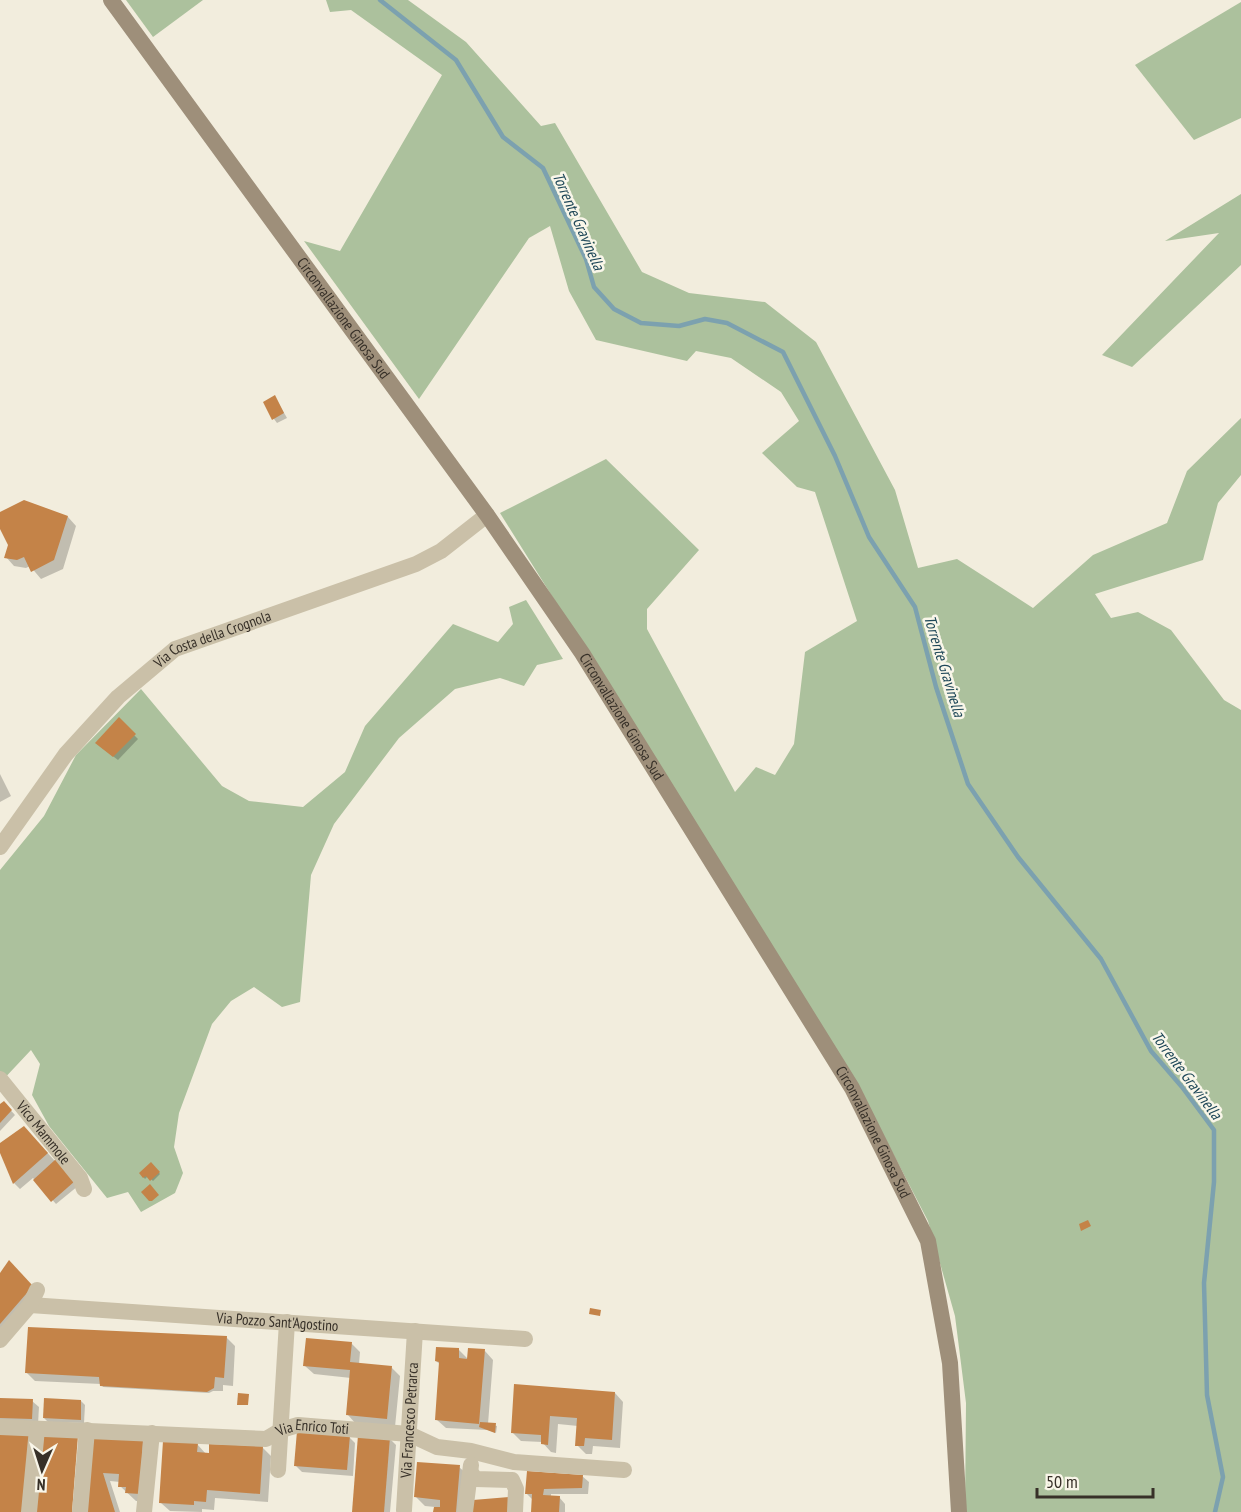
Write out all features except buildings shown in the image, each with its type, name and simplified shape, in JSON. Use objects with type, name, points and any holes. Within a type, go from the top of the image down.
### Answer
[{"type":"main road","name":"Circonvallazione Ginosa Sud","points":[[111,0],[487,515],[582,653],[852,1088],[928,1241],[950,1363],[959,1512]]},
{"type":"street","name":"Via Costa della Crognola","points":[[0,847],[66,754],[118,697],[175,649],[416,564],[441,551],[487,515]]},
{"type":"street","name":"Vico Mammole","points":[[0,1079],[80,1178],[84,1188]]},
{"type":"street","name":"Via Pozzo Sant'Agostino","points":[[0,1340],[33,1297],[287,1322],[525,1339]]},
{"type":"street","points":[[278,1470],[287,1322]]},
{"type":"street","name":"Via Francesco Petrarca","points":[[404,1510],[415,1331]]},
{"type":"street","name":"Via Enrico Toti","points":[[0,1427],[266,1439],[281,1430],[298,1425],[409,1434],[437,1447],[471,1451],[514,1462],[624,1470]]},
{"type":"street","points":[[29,1512],[37,1429]]},
{"type":"street","points":[[80,1512],[87,1430]]},
{"type":"street","points":[[144,1512],[152,1433]]},
{"type":"street","points":[[465,1512],[471,1473],[471,1451]]},
{"type":"street","points":[[471,1473],[476,1479],[512,1480],[516,1490],[515,1512]]},
{"type":"green space","points":[[126,0],[203,0],[153,37]]},
{"type":"green space","points":[[326,0],[408,0],[466,42],[541,126],[555,123],[642,272],[689,293],[765,302],[816,342],[895,490],[918,568],[957,559],[1033,608],[1093,555],[1167,523],[1187,471],[1241,418],[1241,475],[1218,503],[1203,560],[1095,594],[1111,618],[1138,612],[1171,630],[1224,700],[1241,710],[1241,1512],[965,1512],[966,1403],[955,1316],[928,1221],[856,1082],[500,513],[606,459],[699,550],[647,609],[647,629],[735,792],[756,767],[775,775],[794,744],[805,652],[857,621],[815,492],[797,487],[762,453],[799,421],[781,392],[731,358],[696,351],[687,361],[596,340],[569,291],[550,226],[529,238],[419,399],[304,241],[340,251],[442,75],[351,10],[330,12]]},
{"type":"green space","points":[[1241,2],[1241,118],[1194,140],[1135,65]]},
{"type":"green space","points":[[1241,194],[1241,265],[1132,367],[1102,355],[1219,233],[1165,241]]},
{"type":"green space","points":[[526,600],[563,659],[537,665],[524,686],[500,678],[455,689],[399,738],[334,824],[311,875],[300,1002],[282,1007],[254,987],[231,1001],[212,1024],[179,1113],[174,1147],[183,1173],[175,1193],[141,1212],[128,1192],[107,1198],[49,1126],[32,1095],[40,1064],[31,1050],[0,1083],[0,870],[44,816],[76,755],[141,689],[222,786],[249,801],[303,807],[345,772],[365,726],[453,624],[498,642],[513,624],[509,607]]},
{"type":"waterway","name":"Torrente Gravinella","points":[[380,0],[456,60],[503,137],[543,168],[586,259],[594,287],[614,309],[641,323],[679,326],[705,319],[727,323],[783,352],[835,456],[869,537],[915,607],[936,687],[968,784],[1018,857],[1101,959],[1151,1051],[1214,1130],[1214,1182],[1204,1283],[1207,1395],[1223,1477],[1215,1512]]}]
